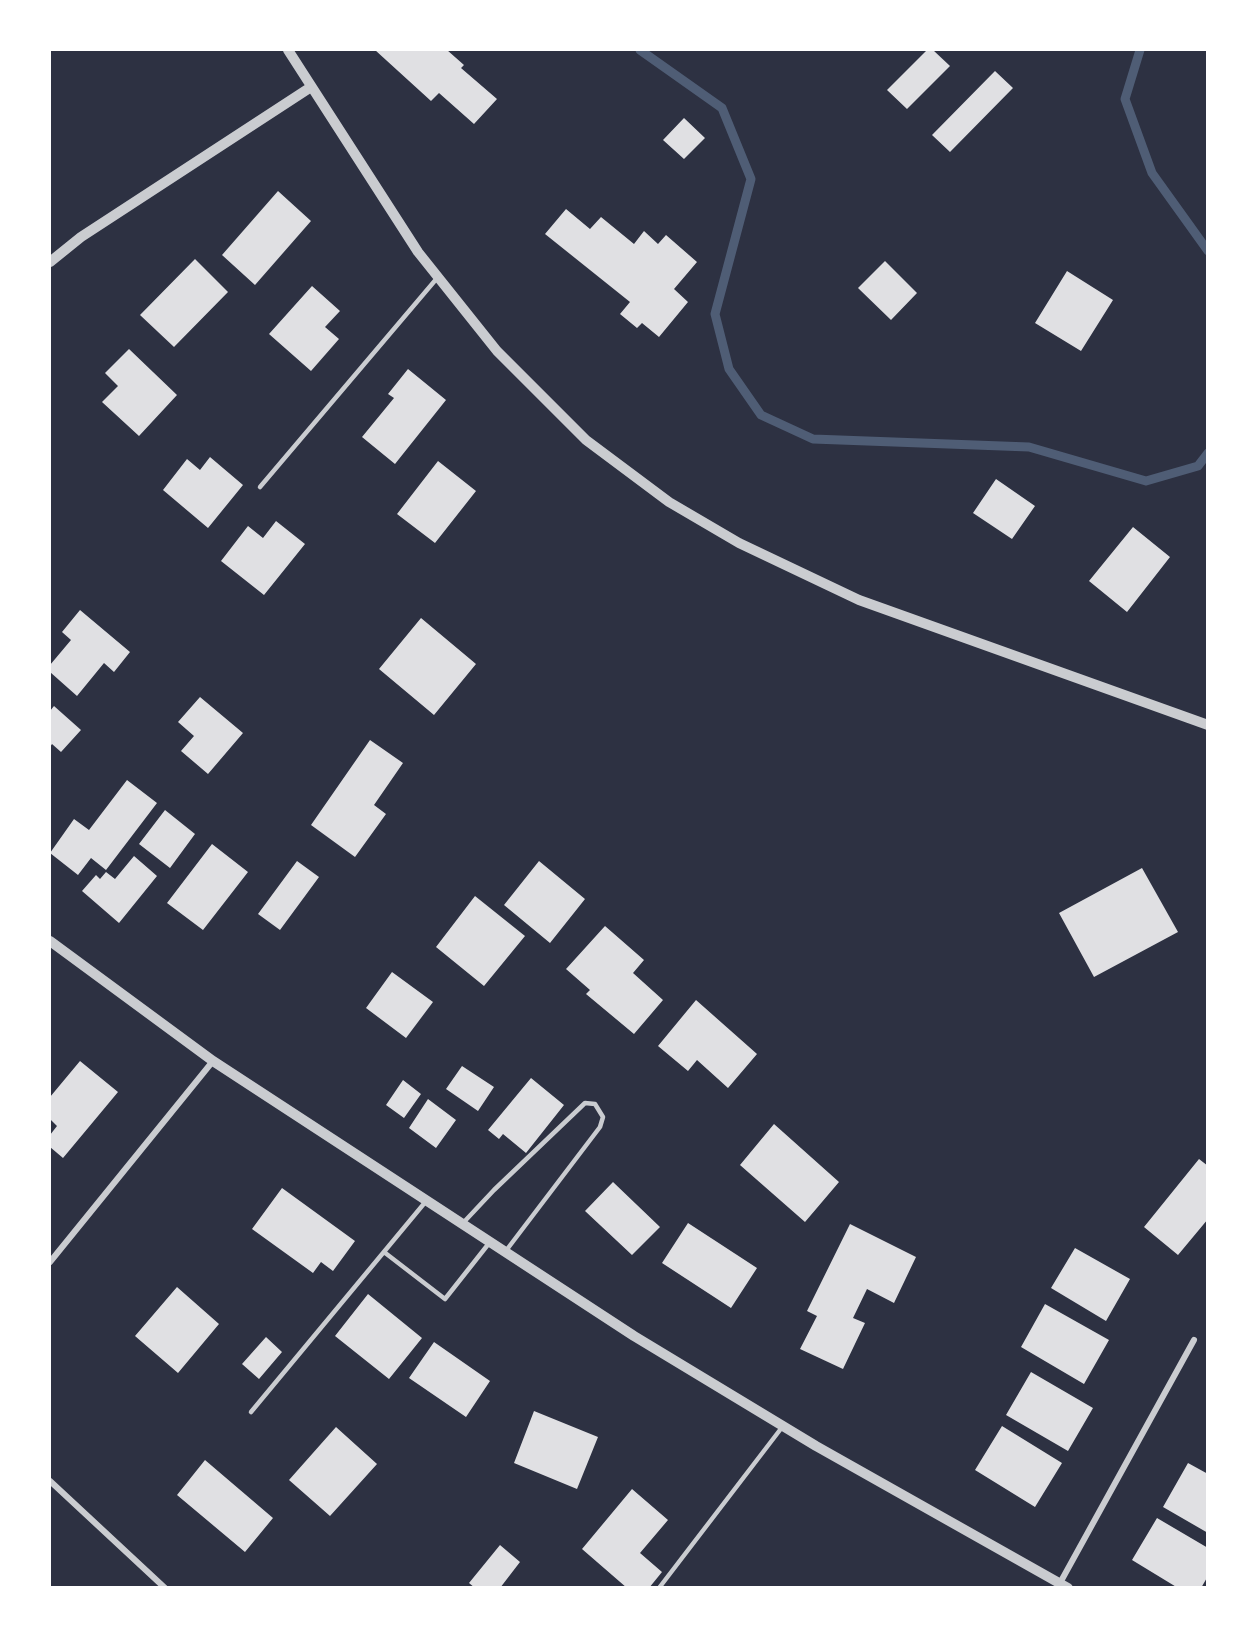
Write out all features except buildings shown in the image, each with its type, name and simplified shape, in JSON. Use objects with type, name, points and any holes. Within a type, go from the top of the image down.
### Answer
[{"type":"street","points":[[288,50],[418,252],[497,351],[586,440],[669,502],[729,537],[859,600],[1208,725]]},
{"type":"street","points":[[50,262],[81,237],[311,87]]},
{"type":"street","points":[[50,941],[213,1061],[634,1336],[783,1426],[1064,1585],[1194,1340]]},
{"type":"street","points":[[50,1262],[213,1061]]},
{"type":"street","points":[[50,1481],[165,1587]]},
{"type":"lane","points":[[260,487],[438,278]]},
{"type":"lane","points":[[463,1224],[494,1190],[585,1103],[595,1104],[603,1117],[600,1126],[505,1252]]},
{"type":"lane","points":[[251,1412],[427,1200]]},
{"type":"lane","points":[[384,1252],[445,1299],[490,1242]]},
{"type":"lane","points":[[659,1587],[783,1426]]},
{"type":"waterway","points":[[640,50],[722,108],[751,179],[715,314],[729,369],[761,415],[813,439],[1029,447],[1146,481],[1198,466],[1208,453]]},
{"type":"waterway","points":[[1140,50],[1125,99],[1152,173],[1208,251]]}]
